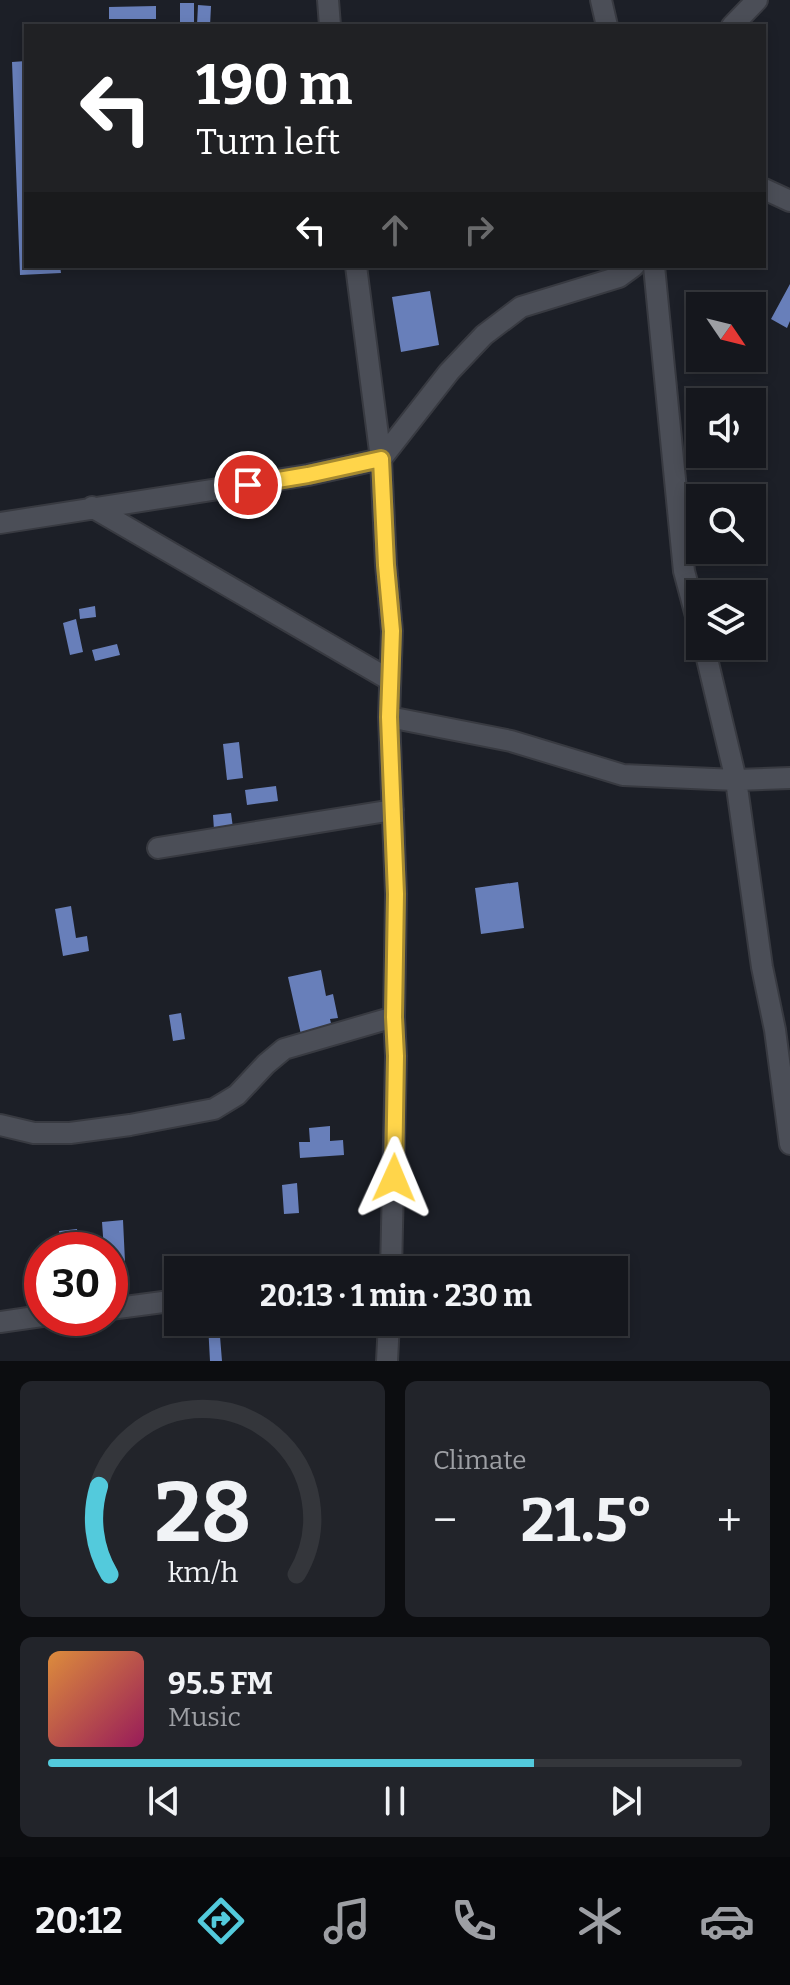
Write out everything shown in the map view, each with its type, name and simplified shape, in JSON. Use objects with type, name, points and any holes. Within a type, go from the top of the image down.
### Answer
[{"type":"street","points":[[328,0],[330,24]]},
{"type":"street","points":[[601,0],[607,24]]},
{"type":"street","points":[[734,24],[757,0]]},
{"type":"street","points":[[766,190],[790,201]]},
{"type":"street","points":[[356,268],[381,459],[392,631],[389,717],[396,894],[396,1056],[391,1256]]},
{"type":"street","points":[[0,523],[308,475],[381,459],[449,372],[496,325],[521,307],[619,277],[631,268]]},
{"type":"street","points":[[654,268],[686,580]]},
{"type":"street","points":[[92,507],[390,680]]},
{"type":"street","points":[[707,660],[736,780],[762,967],[783,1028],[790,1144]]},
{"type":"street","points":[[389,717],[511,741],[623,775],[663,779],[790,778]]},
{"type":"street","points":[[158,848],[393,810]]},
{"type":"street","points":[[0,1125],[34,1133],[70,1133],[214,1109],[237,1095],[284,1049],[394,1017]]},
{"type":"street","points":[[128,1307],[164,1302]]},
{"type":"street","points":[[0,1322],[24,1319]]},
{"type":"street","points":[[387,1361],[388,1336]]},
{"type":"building","points":[[180,3],[194,3],[194,24],[180,24]]},
{"type":"building","points":[[198,5],[211,6],[210,24],[197,24]]},
{"type":"building","points":[[156,6],[156,19],[109,19],[109,7]]},
{"type":"building","points":[[24,61],[24,268],[60,268],[61,273],[20,275],[12,62]]},
{"type":"building","points":[[790,284],[790,321],[787,328],[771,319]]},
{"type":"building","points":[[430,291],[439,345],[401,352],[392,297]]},
{"type":"building","points":[[95,606],[96,617],[80,619],[79,609]]},
{"type":"building","points":[[76,619],[83,652],[70,655],[63,623]]},
{"type":"building","points":[[117,644],[120,655],[95,661],[92,650]]},
{"type":"building","points":[[239,742],[243,778],[227,780],[223,744]]},
{"type":"building","points":[[276,786],[278,801],[247,805],[245,790]]},
{"type":"building","points":[[231,813],[233,828],[214,830],[213,815]]},
{"type":"building","points":[[518,882],[524,928],[481,934],[475,888]]},
{"type":"building","points":[[71,906],[76,938],[87,936],[89,951],[63,956],[55,909]]},
{"type":"building","points":[[321,970],[326,996],[333,994],[338,1018],[330,1019],[333,1032],[302,1039],[288,977]]},
{"type":"building","points":[[181,1013],[185,1039],[173,1041],[169,1015]]},
{"type":"building","points":[[330,1126],[330,1141],[343,1140],[344,1155],[300,1158],[299,1142],[310,1142],[309,1128]]},
{"type":"building","points":[[297,1183],[299,1213],[284,1214],[282,1185]]},
{"type":"building","points":[[123,1220],[124,1232],[103,1232],[102,1222]]},
{"type":"building","points":[[209,1336],[220,1336],[222,1361],[210,1361]]},
{"type":"route","points":[[248,485],[381,459],[392,631],[389,717],[396,894],[394,1178]]}]
